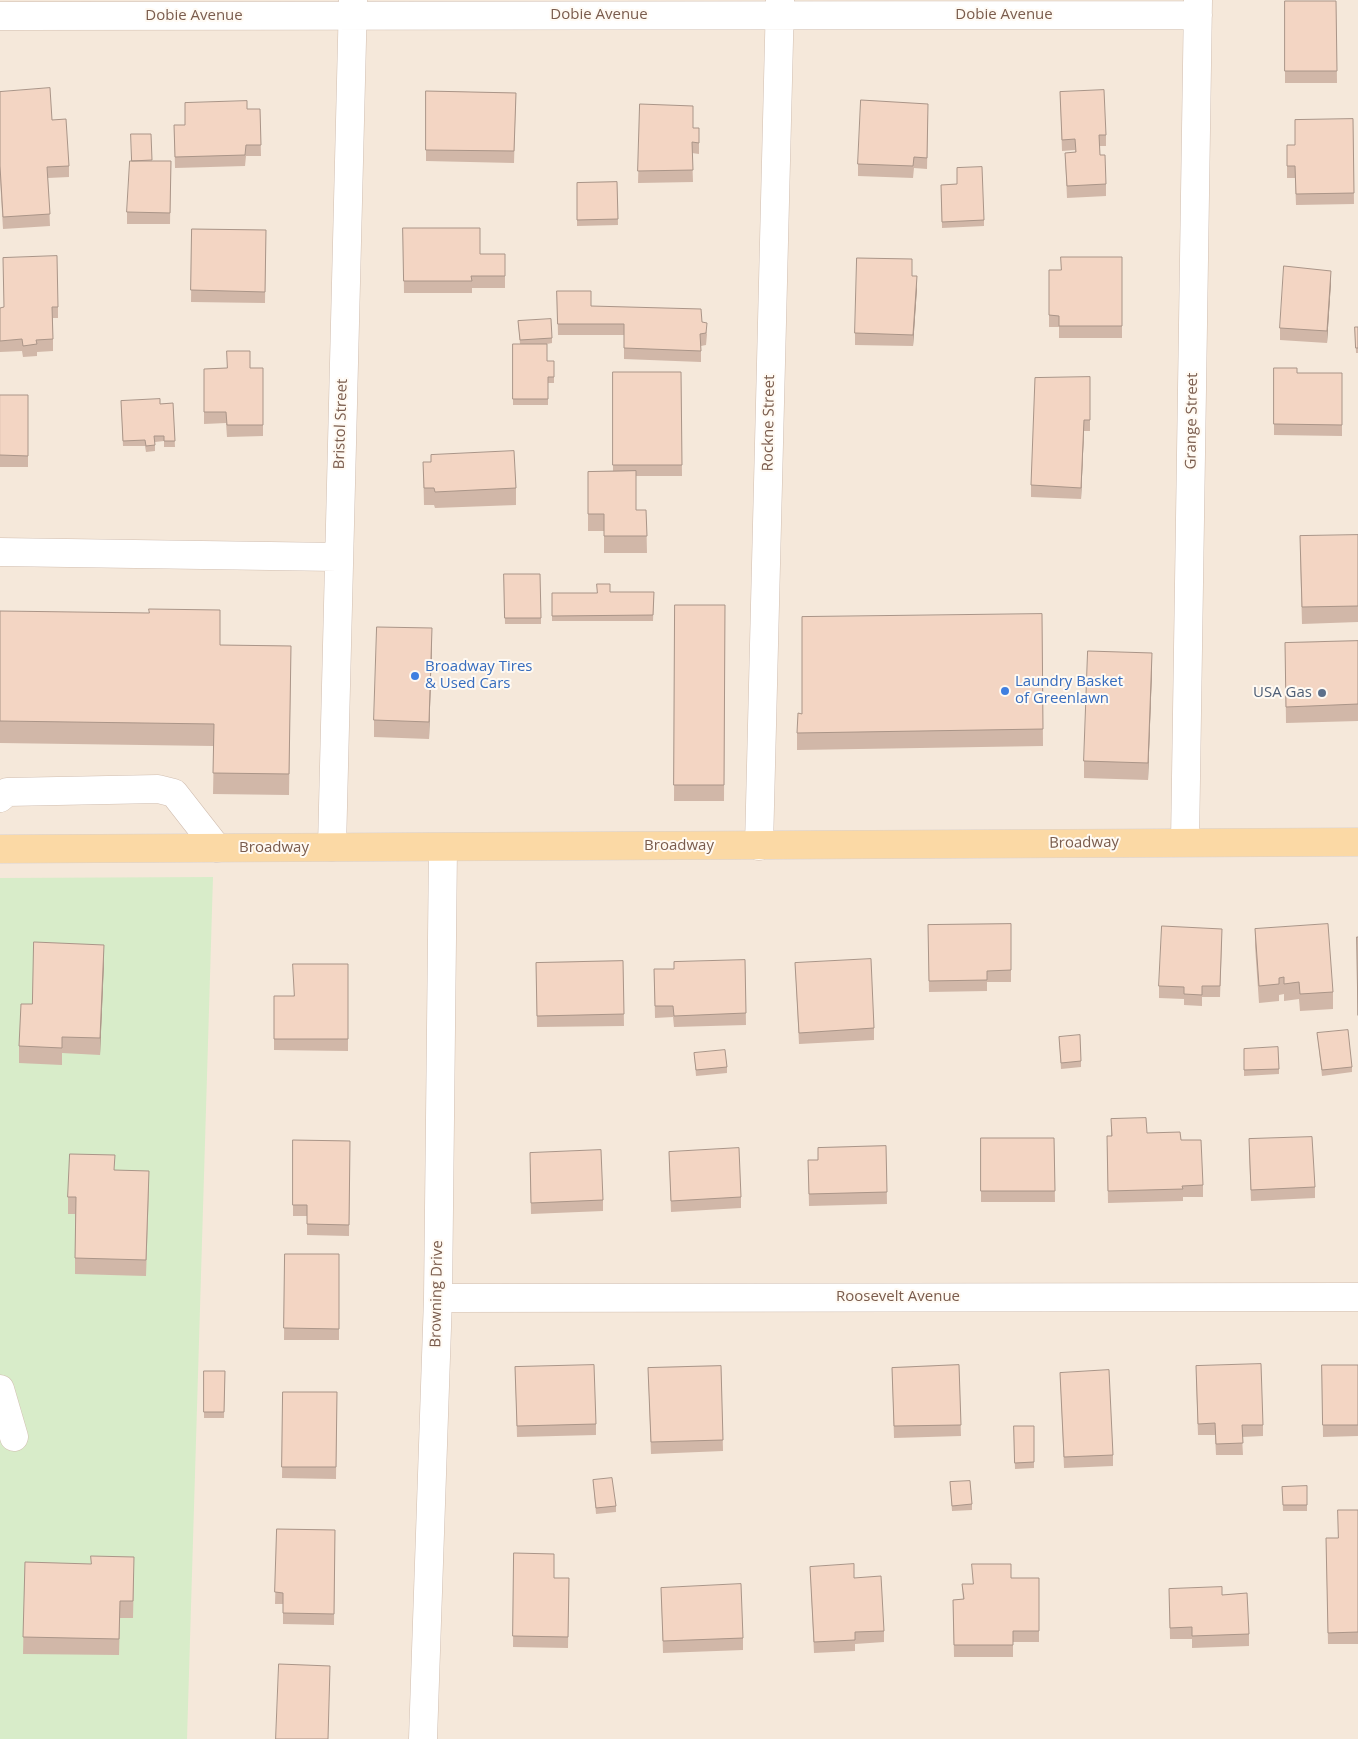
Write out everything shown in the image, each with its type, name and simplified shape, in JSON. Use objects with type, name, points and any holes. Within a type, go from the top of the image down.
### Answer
[{"type":"main road","name":"Broadway","points":[[0,850],[1358,842]]},
{"type":"street","name":"Dobie Avenue","points":[[0,16],[353,8],[1198,7]]},
{"type":"street","name":"Grange Street","points":[[1185,842],[1198,7]]},
{"type":"street","name":"Bristol Street","points":[[332,848],[353,8]]},
{"type":"street","name":"Rockne Street","points":[[759,846],[780,8]]},
{"type":"street","points":[[0,552],[338,557]]},
{"type":"street","points":[[0,798],[7,792],[158,789],[174,793],[217,848]]},
{"type":"street","name":"Browning Drive","points":[[423,1739],[438,1298],[444,848]]},
{"type":"street","name":"Roosevelt Avenue","points":[[438,1298],[1358,1296]]},
{"type":"street","points":[[0,1389],[14,1437]]},
{"type":"shaded area","points":[[0,0],[1358,0],[1358,1739],[0,1739]]},
{"type":"green space","points":[[213,877],[187,1739],[0,1739],[0,878]]},
{"type":"building","points":[[1285,1],[1336,1],[1337,71],[1285,71]]},
{"type":"building","points":[[50,88],[52,120],[66,119],[69,166],[47,167],[50,214],[3,217],[0,166],[0,92]]},
{"type":"building","points":[[1104,90],[1106,135],[1099,135],[1100,155],[1105,155],[1106,184],[1067,186],[1065,153],[1076,152],[1075,139],[1062,140],[1060,92]]},
{"type":"building","points":[[426,91],[516,93],[514,151],[426,150]]},
{"type":"building","points":[[861,100],[928,104],[927,158],[914,157],[913,166],[858,164]]},
{"type":"building","points":[[247,101],[247,109],[260,109],[261,145],[246,145],[245,155],[175,157],[174,125],[185,125],[185,103]]},
{"type":"building","points":[[640,104],[693,106],[693,128],[699,128],[699,143],[692,142],[693,170],[638,171]]},
{"type":"building","points":[[1353,119],[1354,193],[1296,194],[1295,166],[1287,166],[1287,145],[1295,145],[1295,120]]},
{"type":"building","points":[[131,134],[151,134],[152,160],[132,161]]},
{"type":"building","points":[[130,161],[171,161],[170,213],[127,212]]},
{"type":"building","points":[[982,167],[984,220],[942,222],[941,185],[957,184],[957,168]]},
{"type":"building","points":[[617,182],[618,219],[577,220],[577,183]]},
{"type":"building","points":[[403,228],[480,228],[480,254],[505,254],[505,276],[471,276],[472,281],[404,281]]},
{"type":"building","points":[[192,229],[266,230],[265,292],[191,290]]},
{"type":"building","points":[[57,256],[58,307],[52,307],[53,339],[36,340],[37,344],[23,346],[22,339],[0,341],[0,308],[4,307],[3,258]]},
{"type":"building","points":[[1061,257],[1122,257],[1122,326],[1059,326],[1059,316],[1049,315],[1049,270],[1061,270]]},
{"type":"building","points":[[857,258],[912,259],[912,276],[917,276],[913,335],[855,333]]},
{"type":"building","points":[[1284,266],[1331,271],[1327,331],[1280,328]]},
{"type":"building","points":[[557,291],[591,291],[591,306],[701,309],[702,322],[707,323],[706,333],[700,334],[701,351],[624,348],[624,324],[558,324]]},
{"type":"building","points":[[551,319],[552,338],[520,340],[518,321]]},
{"type":"building","points":[[1355,327],[1358,327],[1358,348],[1356,348]]},
{"type":"building","points":[[513,344],[547,344],[547,361],[554,361],[554,377],[548,377],[548,399],[513,399]]},
{"type":"building","points":[[227,351],[250,351],[250,368],[263,368],[263,425],[227,425],[226,412],[204,412],[204,369],[227,368]]},
{"type":"building","points":[[1274,368],[1297,368],[1297,373],[1342,373],[1342,425],[1274,424]]},
{"type":"building","points":[[613,372],[681,372],[682,465],[613,465]]},
{"type":"building","points":[[1090,377],[1090,420],[1084,420],[1081,488],[1031,485],[1035,378]]},
{"type":"building","points":[[0,395],[28,395],[28,456],[0,455]]},
{"type":"building","points":[[160,399],[160,404],[173,403],[175,441],[164,441],[164,436],[154,436],[155,445],[146,446],[145,440],[123,441],[121,401]]},
{"type":"building","points":[[514,451],[516,488],[435,492],[434,488],[424,488],[423,462],[431,462],[431,455]]},
{"type":"building","points":[[636,471],[636,510],[646,510],[647,536],[604,536],[604,514],[588,514],[588,472]]},
{"type":"building","points":[[1358,535],[1358,606],[1302,607],[1300,536]]},
{"type":"building","points":[[504,574],[540,574],[541,618],[505,618]]},
{"type":"building","points":[[597,584],[610,584],[610,592],[654,592],[653,615],[552,616],[552,593],[597,593]]},
{"type":"building","points":[[675,605],[725,605],[724,785],[674,785]]},
{"type":"building","points":[[149,609],[220,610],[220,645],[291,646],[289,774],[213,773],[214,724],[0,721],[0,611],[149,613]]},
{"type":"building","points":[[1042,614],[1043,729],[797,733],[798,713],[802,714],[802,617]]},
{"type":"building","points":[[377,627],[432,628],[429,722],[374,720]]},
{"type":"building","points":[[1358,641],[1358,704],[1286,707],[1285,643]]},
{"type":"building","points":[[1088,651],[1152,653],[1148,763],[1084,761]]},
{"type":"building","points":[[1011,924],[1011,970],[987,971],[987,980],[929,981],[928,925]]},
{"type":"building","points":[[1328,924],[1333,992],[1300,994],[1299,982],[1284,984],[1284,977],[1279,978],[1279,984],[1259,986],[1255,929]]},
{"type":"building","points":[[1162,926],[1222,929],[1220,986],[1202,986],[1202,995],[1184,994],[1184,987],[1159,986]]},
{"type":"building","points":[[1357,937],[1358,937],[1358,1015]]},
{"type":"building","points":[[34,942],[104,945],[100,1038],[62,1037],[62,1048],[19,1046],[21,1004],[32,1004]]},
{"type":"building","points":[[871,959],[874,1028],[799,1033],[795,963]]},
{"type":"building","points":[[745,960],[746,1013],[674,1016],[673,1006],[655,1006],[654,969],[674,969],[674,962]]},
{"type":"building","points":[[623,961],[624,1014],[537,1016],[536,963]]},
{"type":"building","points":[[293,964],[348,964],[348,1039],[274,1039],[274,996],[294,996]]},
{"type":"building","points":[[1348,1030],[1352,1067],[1322,1070],[1317,1033]]},
{"type":"building","points":[[1080,1035],[1081,1061],[1061,1063],[1059,1037]]},
{"type":"building","points":[[1278,1047],[1279,1069],[1244,1070],[1244,1049]]},
{"type":"building","points":[[725,1050],[727,1067],[696,1070],[694,1053]]},
{"type":"building","points":[[1146,1118],[1147,1133],[1180,1132],[1181,1140],[1201,1140],[1203,1185],[1182,1186],[1183,1189],[1108,1191],[1107,1136],[1112,1136],[1111,1119]]},
{"type":"building","points":[[1312,1137],[1315,1187],[1251,1190],[1249,1139]]},
{"type":"building","points":[[981,1138],[1054,1138],[1055,1191],[981,1191]]},
{"type":"building","points":[[293,1140],[350,1141],[349,1225],[307,1224],[307,1205],[293,1205]]},
{"type":"building","points":[[886,1146],[887,1192],[809,1194],[808,1160],[818,1160],[818,1148]]},
{"type":"building","points":[[739,1148],[741,1197],[671,1201],[669,1152]]},
{"type":"building","points":[[601,1150],[603,1200],[531,1203],[530,1153]]},
{"type":"building","points":[[70,1154],[115,1155],[114,1170],[149,1171],[146,1260],[75,1258],[76,1197],[68,1197]]},
{"type":"building","points":[[285,1254],[339,1254],[339,1329],[284,1328]]},
{"type":"building","points":[[1261,1364],[1263,1425],[1242,1425],[1243,1443],[1216,1444],[1215,1423],[1198,1424],[1196,1366]]},
{"type":"building","points":[[594,1365],[596,1424],[517,1426],[515,1367]]},
{"type":"building","points":[[959,1365],[961,1425],[894,1426],[892,1368]]},
{"type":"building","points":[[1322,1365],[1358,1365],[1358,1425],[1323,1425]]},
{"type":"building","points":[[721,1366],[723,1440],[651,1442],[648,1368]]},
{"type":"building","points":[[1109,1370],[1113,1455],[1064,1457],[1060,1373]]},
{"type":"building","points":[[204,1371],[225,1371],[224,1412],[204,1412]]},
{"type":"building","points":[[283,1392],[337,1392],[336,1467],[282,1467]]},
{"type":"building","points":[[1014,1426],[1034,1426],[1034,1462],[1015,1463]]},
{"type":"building","points":[[612,1478],[616,1506],[596,1508],[593,1480]]},
{"type":"building","points":[[970,1481],[972,1504],[952,1506],[950,1482]]},
{"type":"building","points":[[1307,1486],[1307,1505],[1283,1505],[1282,1487]]},
{"type":"building","points":[[1338,1510],[1358,1510],[1358,1632],[1328,1633],[1326,1538],[1338,1538]]},
{"type":"building","points":[[277,1529],[335,1530],[334,1614],[283,1613],[283,1593],[275,1592]]},
{"type":"building","points":[[514,1553],[554,1554],[554,1578],[569,1578],[568,1637],[513,1636]]},
{"type":"building","points":[[91,1556],[134,1557],[133,1601],[120,1601],[119,1639],[23,1637],[25,1562],[91,1564]]},
{"type":"building","points":[[854,1564],[854,1578],[881,1576],[884,1631],[855,1632],[855,1640],[814,1642],[810,1567]]},
{"type":"building","points":[[972,1564],[1011,1564],[1011,1578],[1039,1578],[1039,1631],[1013,1631],[1013,1645],[954,1645],[953,1600],[964,1599],[962,1584],[973,1584]]},
{"type":"building","points":[[741,1584],[743,1638],[663,1641],[661,1588]]},
{"type":"building","points":[[1222,1587],[1222,1595],[1247,1593],[1249,1634],[1192,1636],[1192,1627],[1170,1628],[1169,1589]]},
{"type":"building","points":[[279,1664],[330,1666],[328,1739],[276,1739]]},
{"type":"place","name":"Broadway Tires & Used Cars","points":[[415,676]]},
{"type":"place","name":"Laundry Basket of Greenlawn","points":[[1005,691]]},
{"type":"place","name":"USA Gas","points":[[1322,693]]}]
